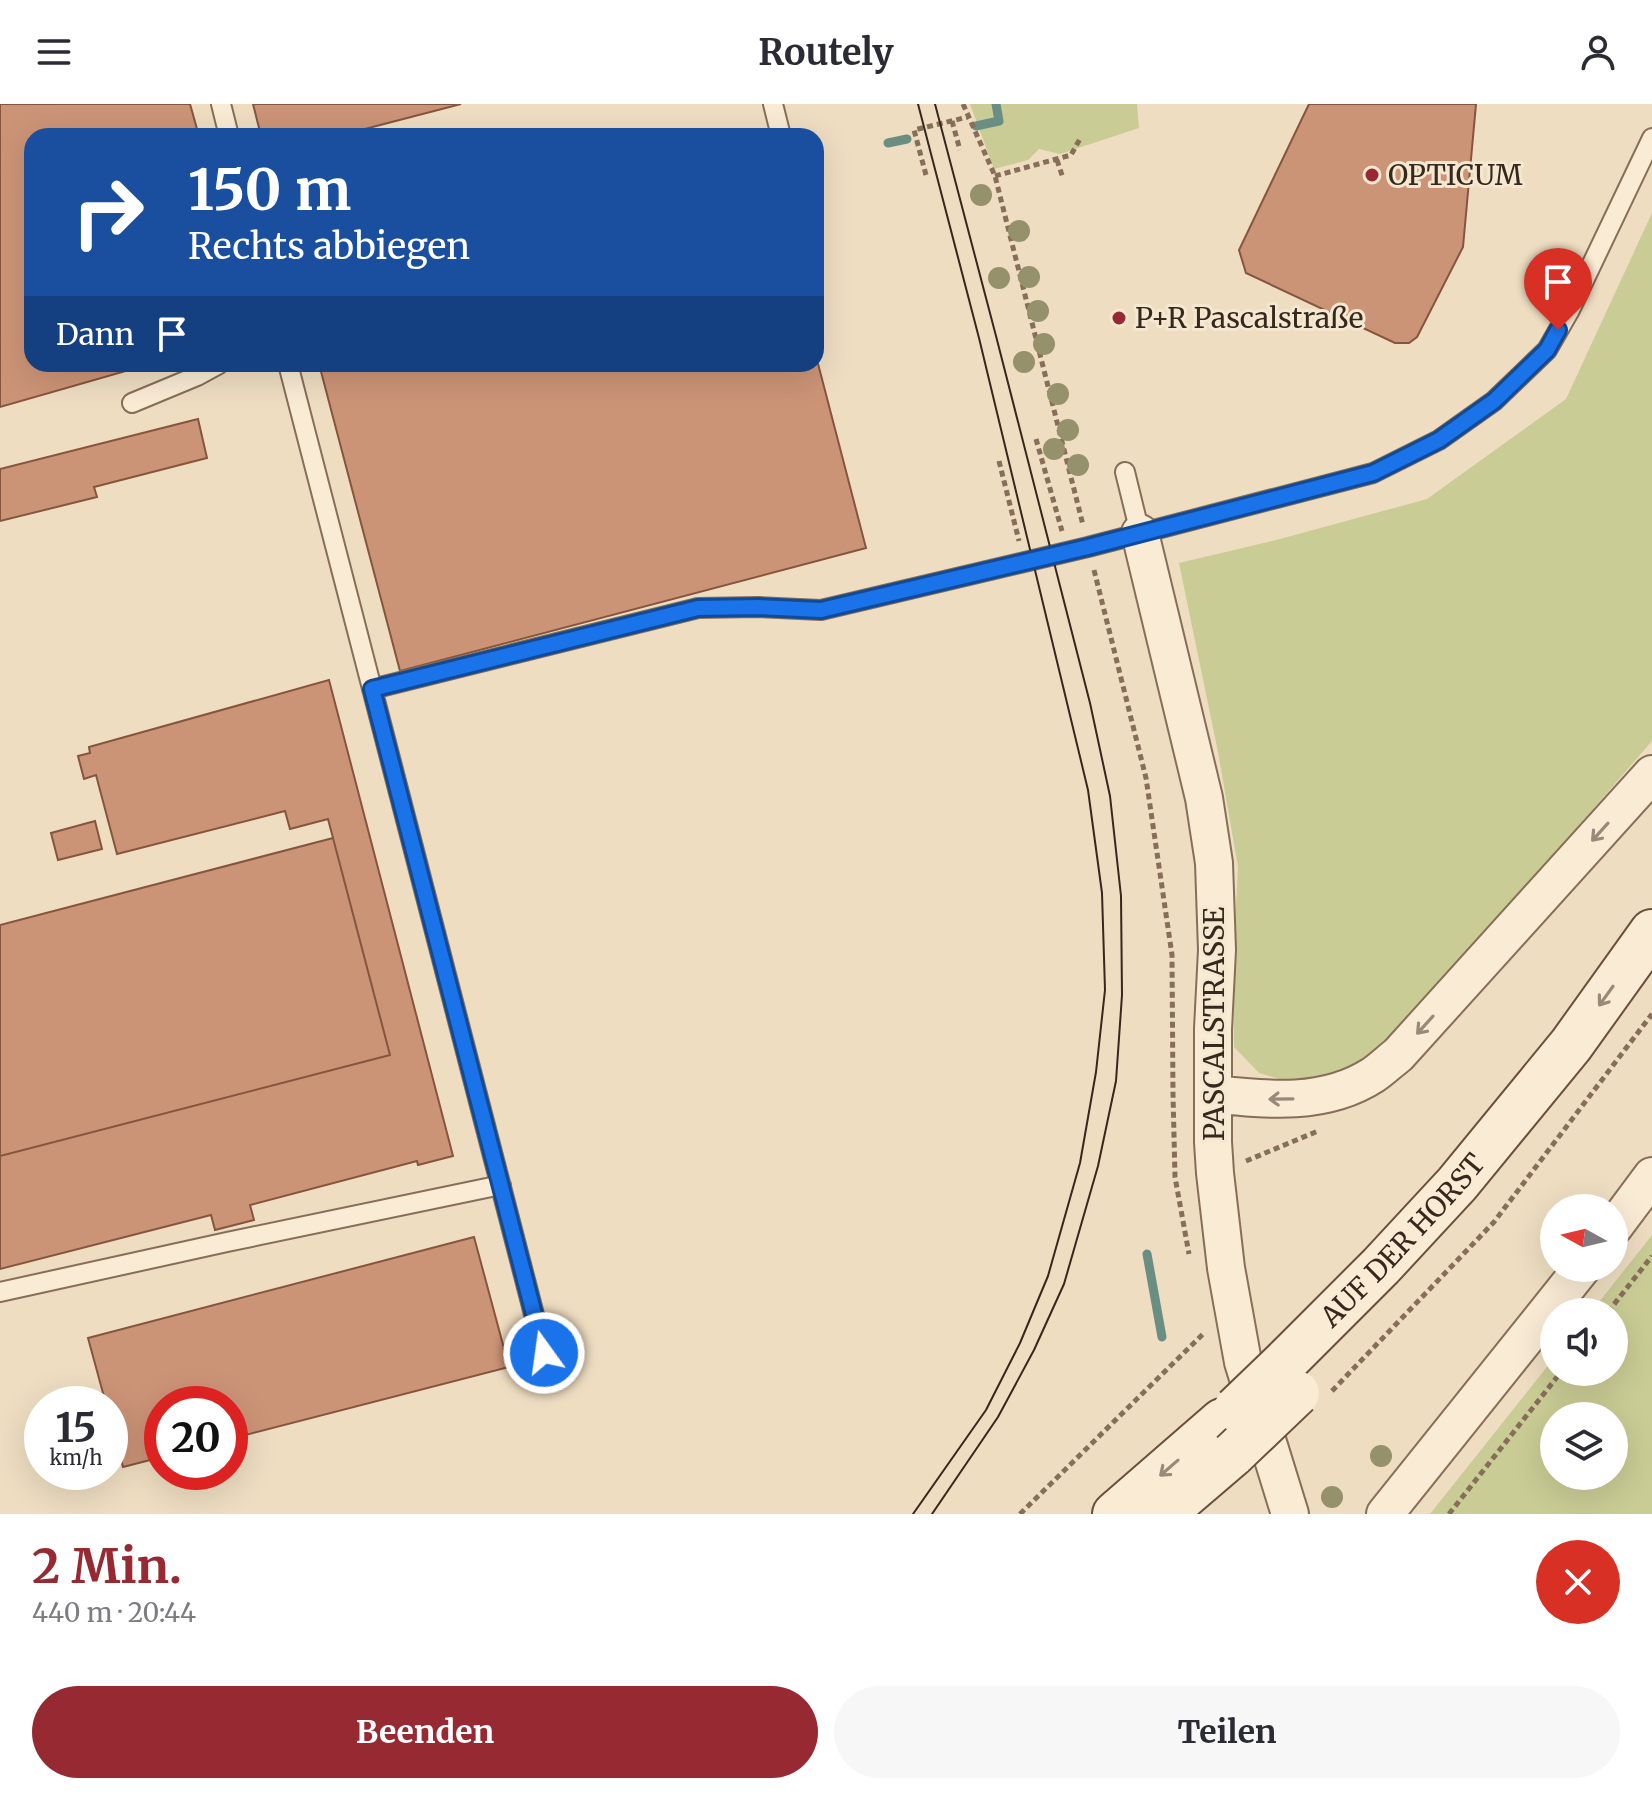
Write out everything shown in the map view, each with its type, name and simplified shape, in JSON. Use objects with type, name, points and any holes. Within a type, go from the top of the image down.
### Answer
[{"type":"street","name":"PASCALSTRASSE","points":[[1140,533],[1204,798],[1214,863],[1217,950],[1213,1029],[1215,1173],[1226,1268],[1243,1362],[1290,1514]]},
{"type":"street","points":[[1214,1094],[1263,1100],[1308,1099],[1348,1088],[1373,1075],[1398,1055],[1652,774]]},
{"type":"street","name":"AUF DER HORST","points":[[1304,1383],[1381,1266],[1457,1184],[1571,1045],[1652,932]]},
{"type":"street","name":"AUF DER HORST","points":[[1115,1514],[1304,1383],[1398,1293],[1478,1205],[1598,1059],[1652,984]]},
{"type":"street","points":[[1628,1208],[1652,1176]]},
{"type":"street","points":[[1385,1514],[1571,1282]]},
{"type":"street","name":"AUF DER HORST","points":[[1163,1514],[1227,1438]]},
{"type":"lane","points":[[221,104],[227,128]]},
{"type":"lane","points":[[773,104],[779,128]]},
{"type":"lane","points":[[372,689],[698,608],[821,610],[1088,547],[1373,473],[1439,440],[1494,401],[1547,350],[1570,310],[1652,138]]},
{"type":"lane","points":[[132,403],[204,372]]},
{"type":"lane","points":[[290,372],[544,1353]]},
{"type":"lane","points":[[1125,472],[1140,533]]},
{"type":"lane","points":[[0,1292],[501,1185]]},
{"type":"path","points":[[963,104],[995,176],[1146,778],[1172,955],[1175,1177],[1191,1264]]},
{"type":"path","points":[[926,175],[914,130],[968,117]]},
{"type":"path","points":[[952,121],[960,150]]},
{"type":"path","points":[[995,176],[1071,155],[1081,137]]},
{"type":"path","points":[[1057,160],[1063,178]]},
{"type":"path","points":[[1036,439],[1055,502]]},
{"type":"path","points":[[999,461],[1016,529]]},
{"type":"path","points":[[1304,1383],[1494,1222],[1652,1014]]},
{"type":"path","points":[[1619,1298],[1652,1256]]},
{"type":"path","points":[[1203,1318],[1209,1345]]},
{"type":"path","points":[[1020,1514],[1205,1332]]},
{"type":"path","points":[[1449,1514],[1550,1386]]},
{"type":"green space","points":[[970,104],[1137,104],[1139,128],[1060,154],[1039,149],[1028,160],[994,169]]},
{"type":"green space","points":[[1652,213],[1652,741],[1414,1016],[1362,1067],[1322,1077],[1286,1081],[1259,1073],[1234,1047],[1233,965],[1238,867],[1179,563],[1427,499],[1566,399]]},
{"type":"green space","points":[[1652,1235],[1652,1514],[1430,1514],[1540,1376],[1540,1386],[1628,1386],[1628,1298],[1602,1298],[1615,1282],[1628,1282],[1628,1265]]},
{"type":"building","points":[[0,104],[190,104],[197,128],[24,128],[24,372],[122,372],[0,407]]},
{"type":"building","points":[[253,104],[461,104],[369,128],[259,128]]},
{"type":"building","name":"OPTICUM","points":[[1309,104],[1476,104],[1463,247],[1417,337],[1409,343],[1395,343],[1246,273],[1239,250]]},
{"type":"building","points":[[321,372],[820,372],[866,548],[400,671]]},
{"type":"building","points":[[198,419],[207,458],[94,487],[97,497],[0,521],[0,469]]},
{"type":"building","points":[[329,680],[453,1156],[418,1165],[417,1161],[250,1205],[254,1220],[215,1230],[211,1215],[0,1269],[0,1156],[390,1055],[328,819],[290,829],[285,811],[117,854],[96,775],[84,779],[78,756],[90,753],[89,747]]},
{"type":"building","points":[[95,821],[102,849],[58,860],[51,833]]},
{"type":"building","points":[[333,838],[390,1055],[0,1156],[0,925]]},
{"type":"building","points":[[474,1237],[509,1367],[248,1434],[248,1386],[144,1386],[144,1462],[128,1466],[128,1386],[101,1386],[88,1338]]},
{"type":"waterway","points":[[976,126],[999,121],[996,104]]},
{"type":"waterway","points":[[888,143],[907,139]]},
{"type":"waterway","points":[[1147,1254],[1162,1337]]},
{"type":"tram line","points":[[913,1514],[986,1410],[1020,1343],[1048,1276],[1080,1163],[1096,1072],[1105,990],[1102,893],[1088,790],[979,338],[918,104]]},
{"type":"tram line","points":[[932,1514],[998,1417],[1034,1350],[1064,1284],[1098,1166],[1116,1081],[1122,995],[1121,896],[1110,796],[1090,703],[935,104]]},
{"type":"place","name":"OPTICUM","points":[[1372,175]]},
{"type":"place","name":"P+R Pascalstraße","points":[[1119,318]]},
{"type":"route","points":[[544,1353],[372,689],[698,608],[821,610],[1088,547],[1373,473],[1439,440],[1494,401],[1547,350],[1558,330]]}]
